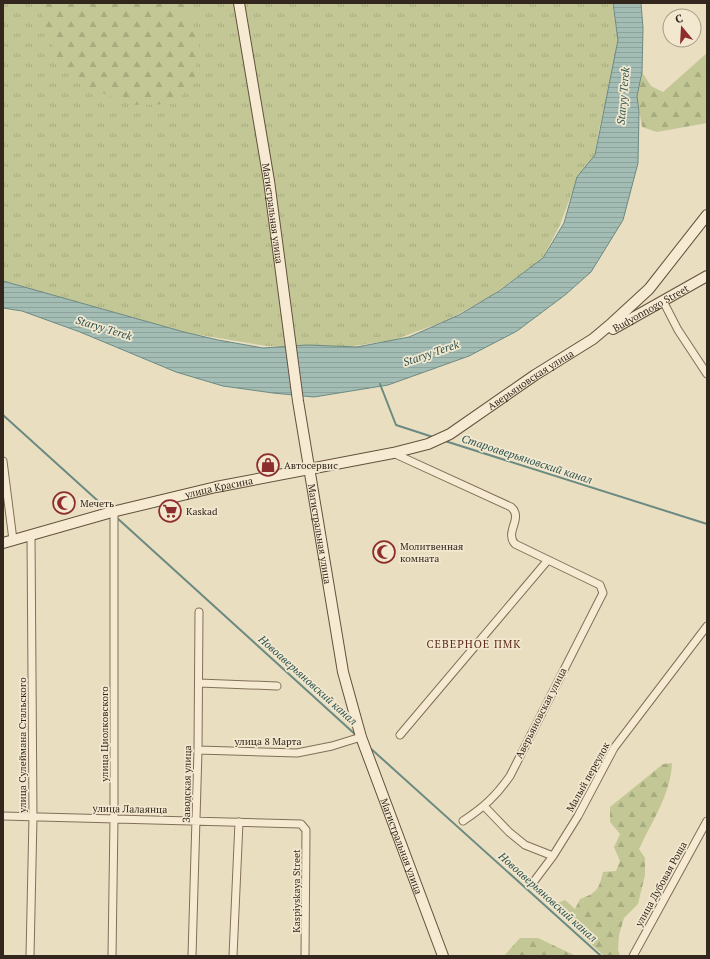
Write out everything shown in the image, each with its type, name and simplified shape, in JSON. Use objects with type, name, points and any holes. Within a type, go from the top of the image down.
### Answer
[{"type":"main road","name":"Магистральная улица","points":[[239,3],[269,181],[298,401],[343,672],[361,737],[443,956]]},
{"type":"main road","name":"Аверьяновская улица","points":[[309,468],[428,444],[450,434],[536,375],[593,339],[632,306],[649,289],[707,215]]},
{"type":"main road","name":"Budyonnogo Street","points":[[593,339],[707,276]]},
{"type":"main road","name":"улица Красина","points":[[3,543],[114,512],[216,487],[309,468]]},
{"type":"street","points":[[663,301],[678,330],[707,374]]},
{"type":"street","points":[[393,452],[511,507],[515,511],[517,517],[511,535],[511,540],[515,544],[548,560],[400,735]]},
{"type":"street","points":[[3,461],[14,540]]},
{"type":"street","name":"улица Циолковского","points":[[112,956],[114,819],[114,512]]},
{"type":"street","name":"улица Сулеймана Стальского","points":[[30,956],[33,817],[31,535]]},
{"type":"street","name":"Аверьяновская улица","points":[[463,821],[484,806],[497,794],[510,776],[603,593],[600,585],[548,560]]},
{"type":"street","name":"Заводская улица","points":[[192,956],[198,750],[199,612]]},
{"type":"street","name":"Малый переулок","points":[[532,884],[553,856],[578,816],[614,748],[707,626]]},
{"type":"street","points":[[199,683],[277,686]]},
{"type":"street","name":"улица 8 Марта","points":[[198,750],[297,753],[332,746],[361,737]]},
{"type":"street","points":[[484,806],[509,832],[525,845],[553,856]]},
{"type":"street","name":"улица Лалаянца","points":[[3,816],[301,824],[304,826]]},
{"type":"street","name":"улица Дубовая Роща","points":[[633,956],[707,821]]},
{"type":"street","points":[[234,956],[239,822]]},
{"type":"street","name":"Kaspiyskaya Street","points":[[304,826],[306,830],[305,956]]},
{"type":"green space","points":[[3,3],[612,3],[619,43],[599,130],[595,155],[578,176],[560,225],[542,259],[492,295],[450,319],[394,340],[333,349],[266,346],[188,333],[3,281]]},
{"type":"green space","points":[[38,3],[183,3],[200,40],[194,82],[174,104],[132,105],[83,85],[56,56]]},
{"type":"green space","points":[[707,53],[707,123],[657,132],[642,127],[637,96],[642,72],[651,86],[663,92]]},
{"type":"green space","points":[[672,763],[671,774],[665,796],[639,849],[645,858],[645,875],[638,904],[624,918],[619,935],[618,950],[620,956],[604,956],[556,911],[553,905],[565,900],[575,909],[580,899],[590,895],[596,890],[603,872],[616,871],[620,861],[614,847],[620,834],[610,822],[610,807],[663,764]]},
{"type":"green space","points":[[520,938],[538,938],[576,956],[504,956]]},
{"type":"water","name":"Staryy Terek","points":[[613,3],[641,3],[643,28],[642,72],[637,96],[639,112],[638,163],[623,220],[591,272],[565,295],[517,331],[469,356],[388,385],[314,397],[273,393],[223,386],[176,372],[80,332],[22,311],[3,308],[3,281],[184,332],[263,348],[307,345],[357,347],[409,337],[459,315],[499,291],[543,258],[564,223],[577,177],[595,155],[618,40]]},
{"type":"waterway","name":"Староаверьяновский канал","points":[[380,384],[396,425],[433,437]]},
{"type":"waterway","name":"Новоаверьяновский канал","points":[[3,415],[108,510]]},
{"type":"waterway","name":"Староаверьяновский канал","points":[[445,441],[707,524]]},
{"type":"waterway","name":"Новоаверьяновский канал","points":[[116,517],[357,736]]},
{"type":"waterway","name":"Новоаверьяновский канал","points":[[369,747],[601,956]]},
{"type":"place","name":"Автосервис","points":[[268,465]]},
{"type":"place","name":"Мечеть","points":[[64,503]]},
{"type":"place","name":"Kaskad","points":[[170,511]]},
{"type":"place","name":"Молитвенная комната","points":[[384,552]]},
{"type":"district","name":"СЕВЕРНОЕ ПМК","points":[[474,644]]}]
